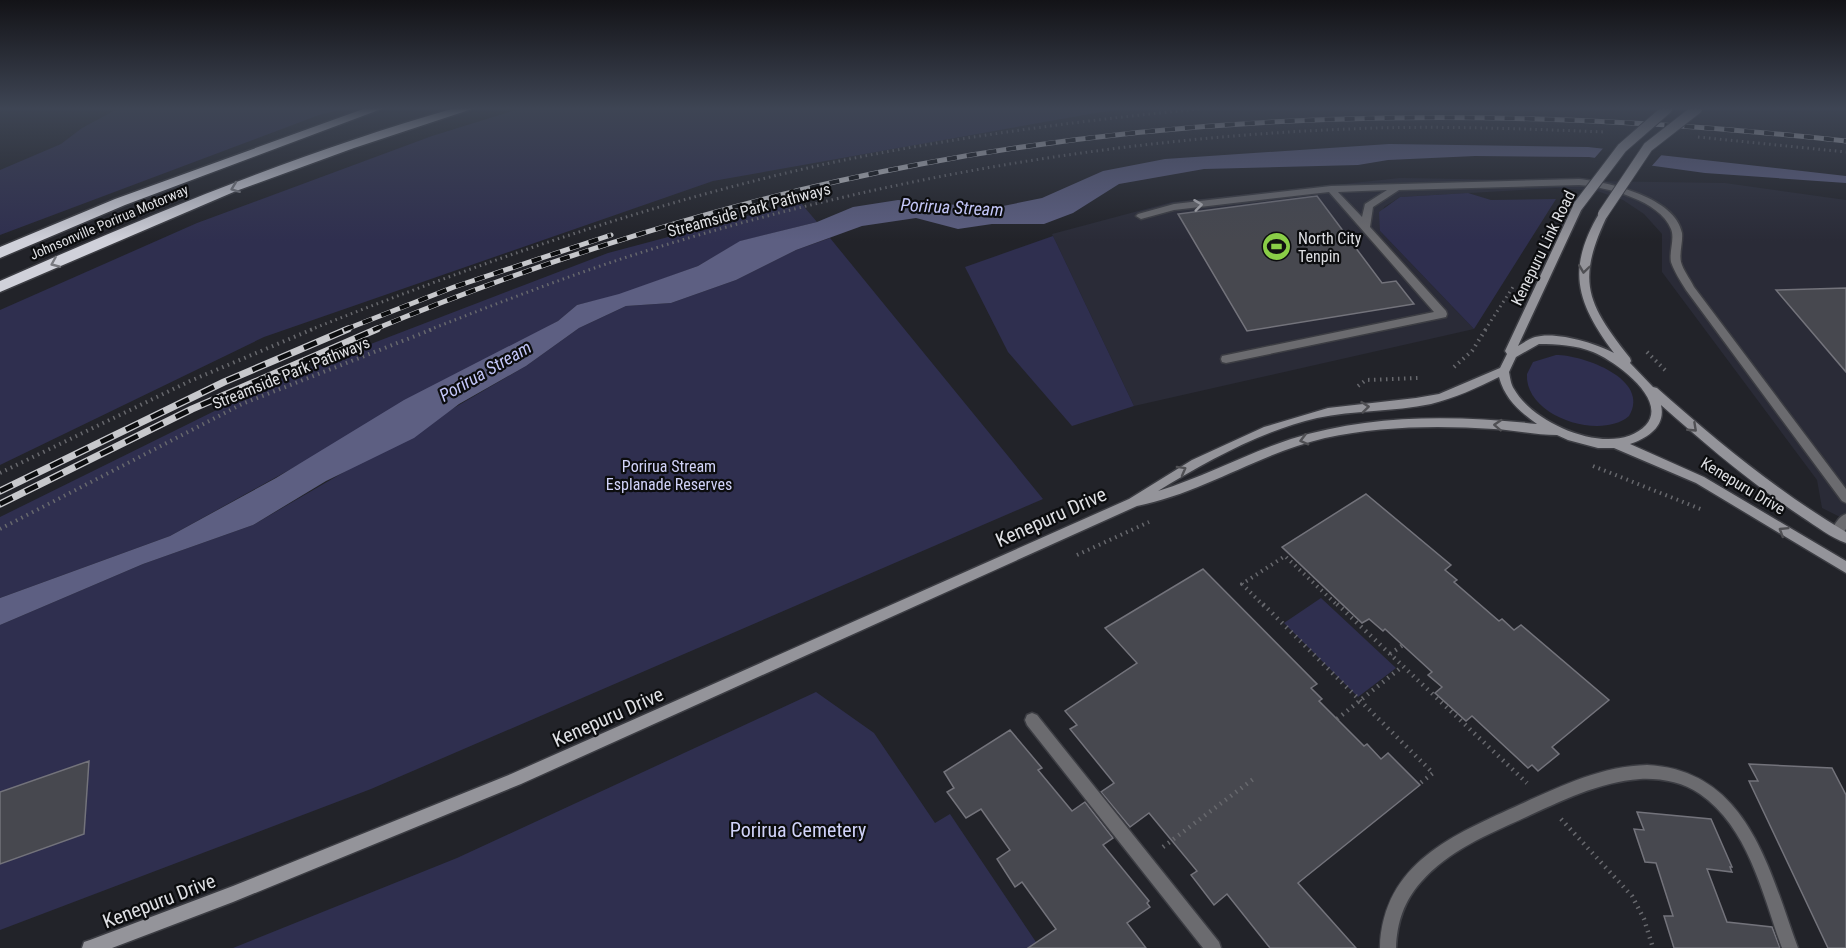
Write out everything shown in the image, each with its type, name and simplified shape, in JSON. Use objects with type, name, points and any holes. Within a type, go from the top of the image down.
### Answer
[{"type":"highway","name":"Johnsonville Porirua Motorway","points":[[0,253],[120,202],[257,152]]},
{"type":"highway","name":"Johnsonville Porirua Motorway","points":[[0,287],[176,211],[332,152]]},
{"type":"main road","name":"Kenepuru Link Road","points":[[1506,358],[1578,206],[1619,152]]},
{"type":"main road","points":[[1630,366],[1586,345],[1560,339],[1537,340],[1519,346],[1506,358],[1503,371],[1506,387],[1517,403],[1534,418],[1556,431],[1589,441],[1617,444],[1641,436],[1654,424],[1657,413],[1656,401],[1650,388],[1630,366],[1593,315],[1583,285],[1592,236],[1603,214],[1644,152]]},
{"type":"main road","name":"Kenepuru Drive","points":[[90,948],[233,894],[516,779],[1133,502],[1188,467],[1297,419],[1336,410],[1430,400],[1459,391],[1503,371]]},
{"type":"main road","name":"Kenepuru Drive","points":[[1650,388],[1732,462],[1784,499],[1841,535]]},
{"type":"main road","name":"Kenepuru Drive","points":[[1133,502],[1187,489],[1297,442],[1351,430],[1443,424],[1556,431]]},
{"type":"main road","name":"Kenepuru Drive","points":[[1617,444],[1708,484],[1846,568]]},
{"type":"street","points":[[1141,216],[1174,207],[1331,189],[1580,182],[1621,189],[1657,206],[1670,218],[1677,232],[1676,261],[1690,288],[1846,498]]},
{"type":"street","points":[[1365,227],[1368,206],[1387,191],[1407,186]]},
{"type":"street","points":[[1226,360],[1442,314],[1331,189]]},
{"type":"street","points":[[1841,535],[1846,519]]},
{"type":"street","points":[[1032,720],[1213,948]]},
{"type":"street","points":[[1388,948],[1392,919],[1400,897],[1416,876],[1449,847],[1581,787],[1620,775],[1640,772],[1680,777],[1699,784],[1728,807],[1747,839],[1790,948]]},
{"type":"path","points":[[0,473],[242,358],[362,309],[477,268],[672,205],[859,158],[893,152]]},
{"type":"path","name":"Streamside Park Pathways","points":[[0,529],[220,414],[520,294],[624,257],[815,203],[893,186],[1090,152]]},
{"type":"path","points":[[1447,370],[1472,351],[1514,286],[1521,288]]},
{"type":"path","points":[[1366,380],[1425,377]]},
{"type":"path","points":[[1588,465],[1642,484],[1708,513]]},
{"type":"path","points":[[1071,557],[1153,521]]},
{"type":"path","points":[[1419,784],[1433,773],[1242,584],[1285,556],[1531,788]]},
{"type":"path","points":[[1390,654],[1403,645]]},
{"type":"path","points":[[1337,719],[1402,666]]},
{"type":"path","points":[[1144,861],[1256,777]]},
{"type":"path","points":[[1559,818],[1632,896],[1644,919],[1653,948]]},
{"type":"shaded area","points":[[1400,178],[1725,183],[1846,200],[1846,520],[1822,508],[1817,480],[1662,272],[1662,234],[1644,214],[1623,200],[1597,191],[1556,188],[1400,197],[1384,207],[1380,231],[1474,329],[1134,406],[1052,234],[1172,202]]},
{"type":"green space","points":[[42,152],[220,152],[0,235],[0,170]]},
{"type":"green space","points":[[388,152],[875,152],[713,181],[264,337],[0,465],[0,310],[197,223]]},
{"type":"green space","points":[[1468,193],[1491,200],[1556,199],[1474,329],[1380,231],[1379,212],[1400,197]]},
{"type":"green space","points":[[800,202],[817,222],[741,241],[698,266],[619,295],[577,305],[558,321],[170,536],[0,598],[0,517],[277,380],[608,253]]},
{"type":"green space","points":[[1053,236],[1134,406],[1072,426],[1008,352],[965,267]]},
{"type":"green space","name":"Porirua Stream Esplanade Reserves","points":[[830,238],[1043,499],[371,789],[0,930],[0,625],[143,564],[253,525],[526,366],[579,328],[626,306],[671,303],[736,280],[796,250]]},
{"type":"green space","points":[[1556,355],[1582,359],[1623,380],[1631,391],[1633,403],[1629,416],[1616,423],[1600,426],[1583,425],[1550,412],[1538,402],[1529,389],[1527,374],[1533,362]]},
{"type":"green space","points":[[1321,598],[1396,668],[1358,697],[1284,623]]},
{"type":"green space","name":"Porirua Cemetery","points":[[816,692],[874,733],[935,823],[950,814],[1040,948],[233,948],[457,858]]},
{"type":"water","name":"Porirua Stream","points":[[1266,152],[1635,152],[1846,176],[1846,183],[1705,173],[1589,157],[1475,156],[1388,160],[1358,165],[1204,169],[1119,184],[1073,213],[1044,224],[992,224],[958,229],[916,218],[862,226],[796,250],[736,280],[671,303],[626,306],[579,328],[526,366],[459,404],[414,438],[326,481],[253,525],[143,564],[0,625],[0,598],[170,536],[276,478],[404,400],[558,321],[577,305],[619,294],[698,266],[740,241],[817,222],[853,207],[898,200],[993,208],[1042,198],[1103,171],[1165,159]]},
{"type":"pier","points":[[1600,152],[1664,152],[1650,168],[1592,161]]},
{"type":"building","name":"North City Tenpin","points":[[1317,196],[1382,283],[1396,281],[1414,304],[1247,331],[1178,214]]},
{"type":"building","points":[[1846,288],[1846,372],[1776,290]]},
{"type":"building","points":[[1366,494],[1451,565],[1445,570],[1457,580],[1454,582],[1499,621],[1502,619],[1514,630],[1521,625],[1609,700],[1552,747],[1559,754],[1538,771],[1532,765],[1528,768],[1472,716],[1466,721],[1435,693],[1442,687],[1428,675],[1432,672],[1385,629],[1383,631],[1369,619],[1362,623],[1282,547]]},
{"type":"building","points":[[1203,569],[1317,684],[1311,688],[1322,699],[1319,701],[1364,746],[1367,744],[1381,759],[1388,753],[1420,785],[1298,883],[1356,948],[1270,948],[1227,894],[1214,905],[1191,875],[1197,871],[1149,813],[1130,827],[1101,792],[1114,783],[1070,729],[1077,725],[1065,711],[1137,663],[1105,628]]},
{"type":"building","points":[[1010,730],[1042,768],[1038,770],[1072,811],[1085,802],[1113,838],[1103,845],[1149,901],[1147,903],[1150,907],[1127,923],[1146,948],[1028,948],[1056,929],[1022,882],[1015,887],[997,859],[1010,850],[981,809],[966,818],[947,792],[954,788],[944,772]]},
{"type":"building","points":[[89,761],[84,834],[0,864],[0,792]]},
{"type":"building","points":[[1749,764],[1832,768],[1846,795],[1846,948],[1828,948],[1749,781],[1758,781]]},
{"type":"building","points":[[1637,812],[1711,819],[1732,867],[1730,867],[1732,872],[1707,869],[1727,922],[1772,927],[1780,948],[1674,948],[1664,916],[1673,916],[1656,863],[1645,862],[1634,829],[1644,830]]},
{"type":"railway","points":[[373,330],[505,279],[643,233],[783,194],[852,178],[992,152]]},
{"type":"railway","points":[[344,330],[454,287],[611,235]]},
{"type":"railway","points":[[0,491],[224,382],[348,329]]},
{"type":"railway","points":[[0,504],[192,409],[377,329]]},
{"type":"place","name":"North City Tenpin","points":[[1277,247]]}]
